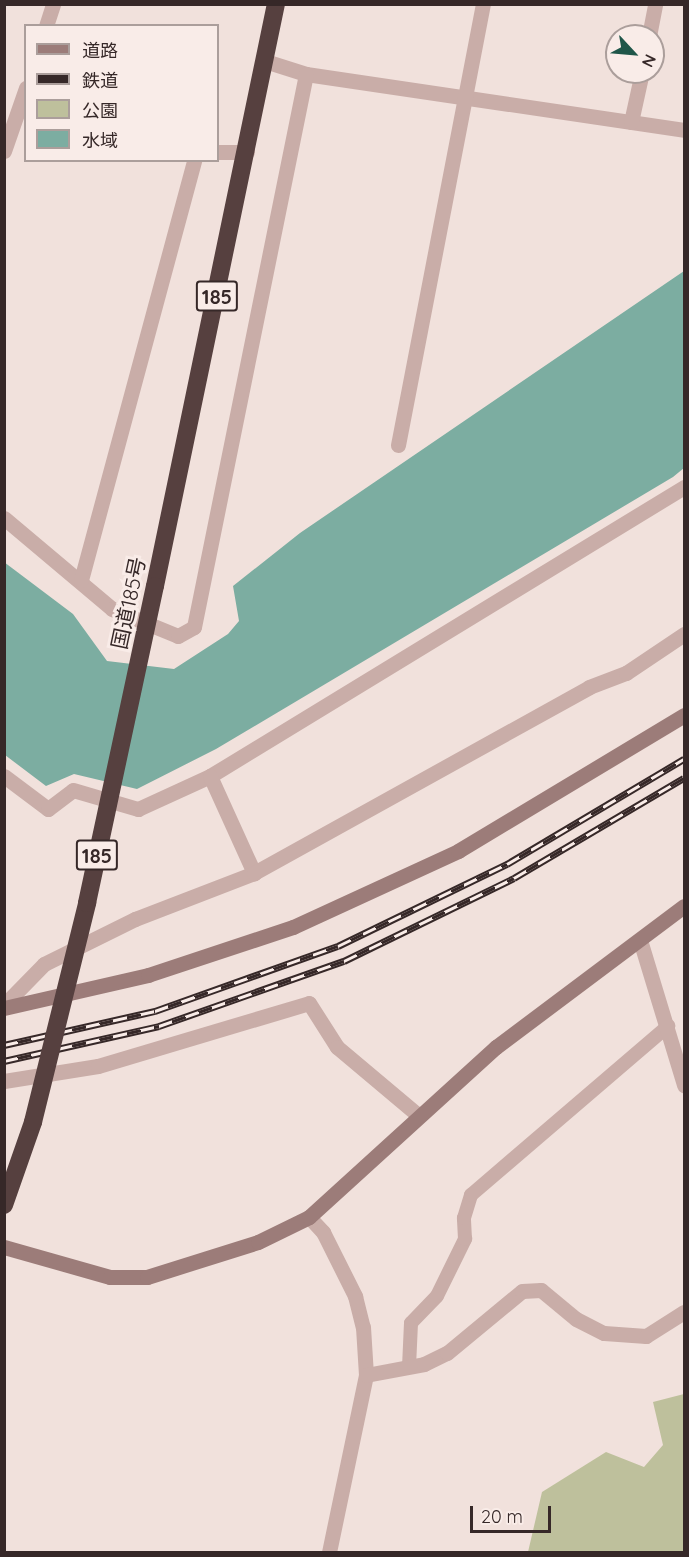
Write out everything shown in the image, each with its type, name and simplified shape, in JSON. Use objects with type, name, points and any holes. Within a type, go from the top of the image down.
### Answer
[{"type":"highway","name":"国道185号","points":[[4,1205],[33,1122],[87,903],[247,152],[276,4]]},
{"type":"street","points":[[47,24],[53,4]]},
{"type":"street","points":[[398,445],[483,4]]},
{"type":"street","points":[[652,24],[656,4]]},
{"type":"street","points":[[265,61],[306,74],[684,130]]},
{"type":"street","points":[[4,518],[81,580],[112,609],[178,636],[194,627],[306,74]]},
{"type":"street","points":[[632,122],[640,84]]},
{"type":"street","points":[[4,151],[24,94]]},
{"type":"street","points":[[219,152],[247,152]]},
{"type":"street","points":[[81,580],[193,162]]},
{"type":"street","points":[[4,776],[48,809],[73,790],[138,809],[210,776],[684,487]]},
{"type":"street","points":[[4,1007],[44,964],[135,920],[254,873],[589,687],[626,673],[684,634]]},
{"type":"street","points":[[4,1007],[148,975],[293,927],[458,851],[684,715]]},
{"type":"street","points":[[210,776],[254,873]]},
{"type":"street","points":[[4,1247],[110,1277],[147,1277],[258,1242],[309,1217],[418,1114],[496,1047],[684,906]]},
{"type":"street","points":[[640,940],[668,1026],[684,1085]]},
{"type":"street","points":[[4,1081],[98,1066],[309,1003],[337,1047],[418,1114]]},
{"type":"street","points":[[309,1217],[323,1232],[355,1296],[363,1327],[366,1375],[329,1552]]},
{"type":"street","points":[[366,1375],[409,1367],[447,1353],[522,1291],[541,1290],[576,1318],[604,1333],[646,1336],[684,1311]]},
{"type":"lane","points":[[409,1367],[411,1323],[437,1296],[465,1239],[464,1218],[471,1195],[668,1026]]},
{"type":"green space","points":[[684,1394],[684,1552],[528,1552],[542,1492],[606,1452],[644,1467],[663,1445],[653,1402]]},
{"type":"water","points":[[684,271],[684,468],[673,477],[216,749],[137,789],[74,774],[46,786],[5,755],[4,562],[73,614],[107,661],[174,669],[228,634],[239,621],[233,586],[300,533]]},
{"type":"railway","points":[[4,1045],[155,1011],[338,946],[507,864],[684,759]]},
{"type":"railway","points":[[4,1061],[159,1026],[344,961],[514,878],[684,778]]}]
